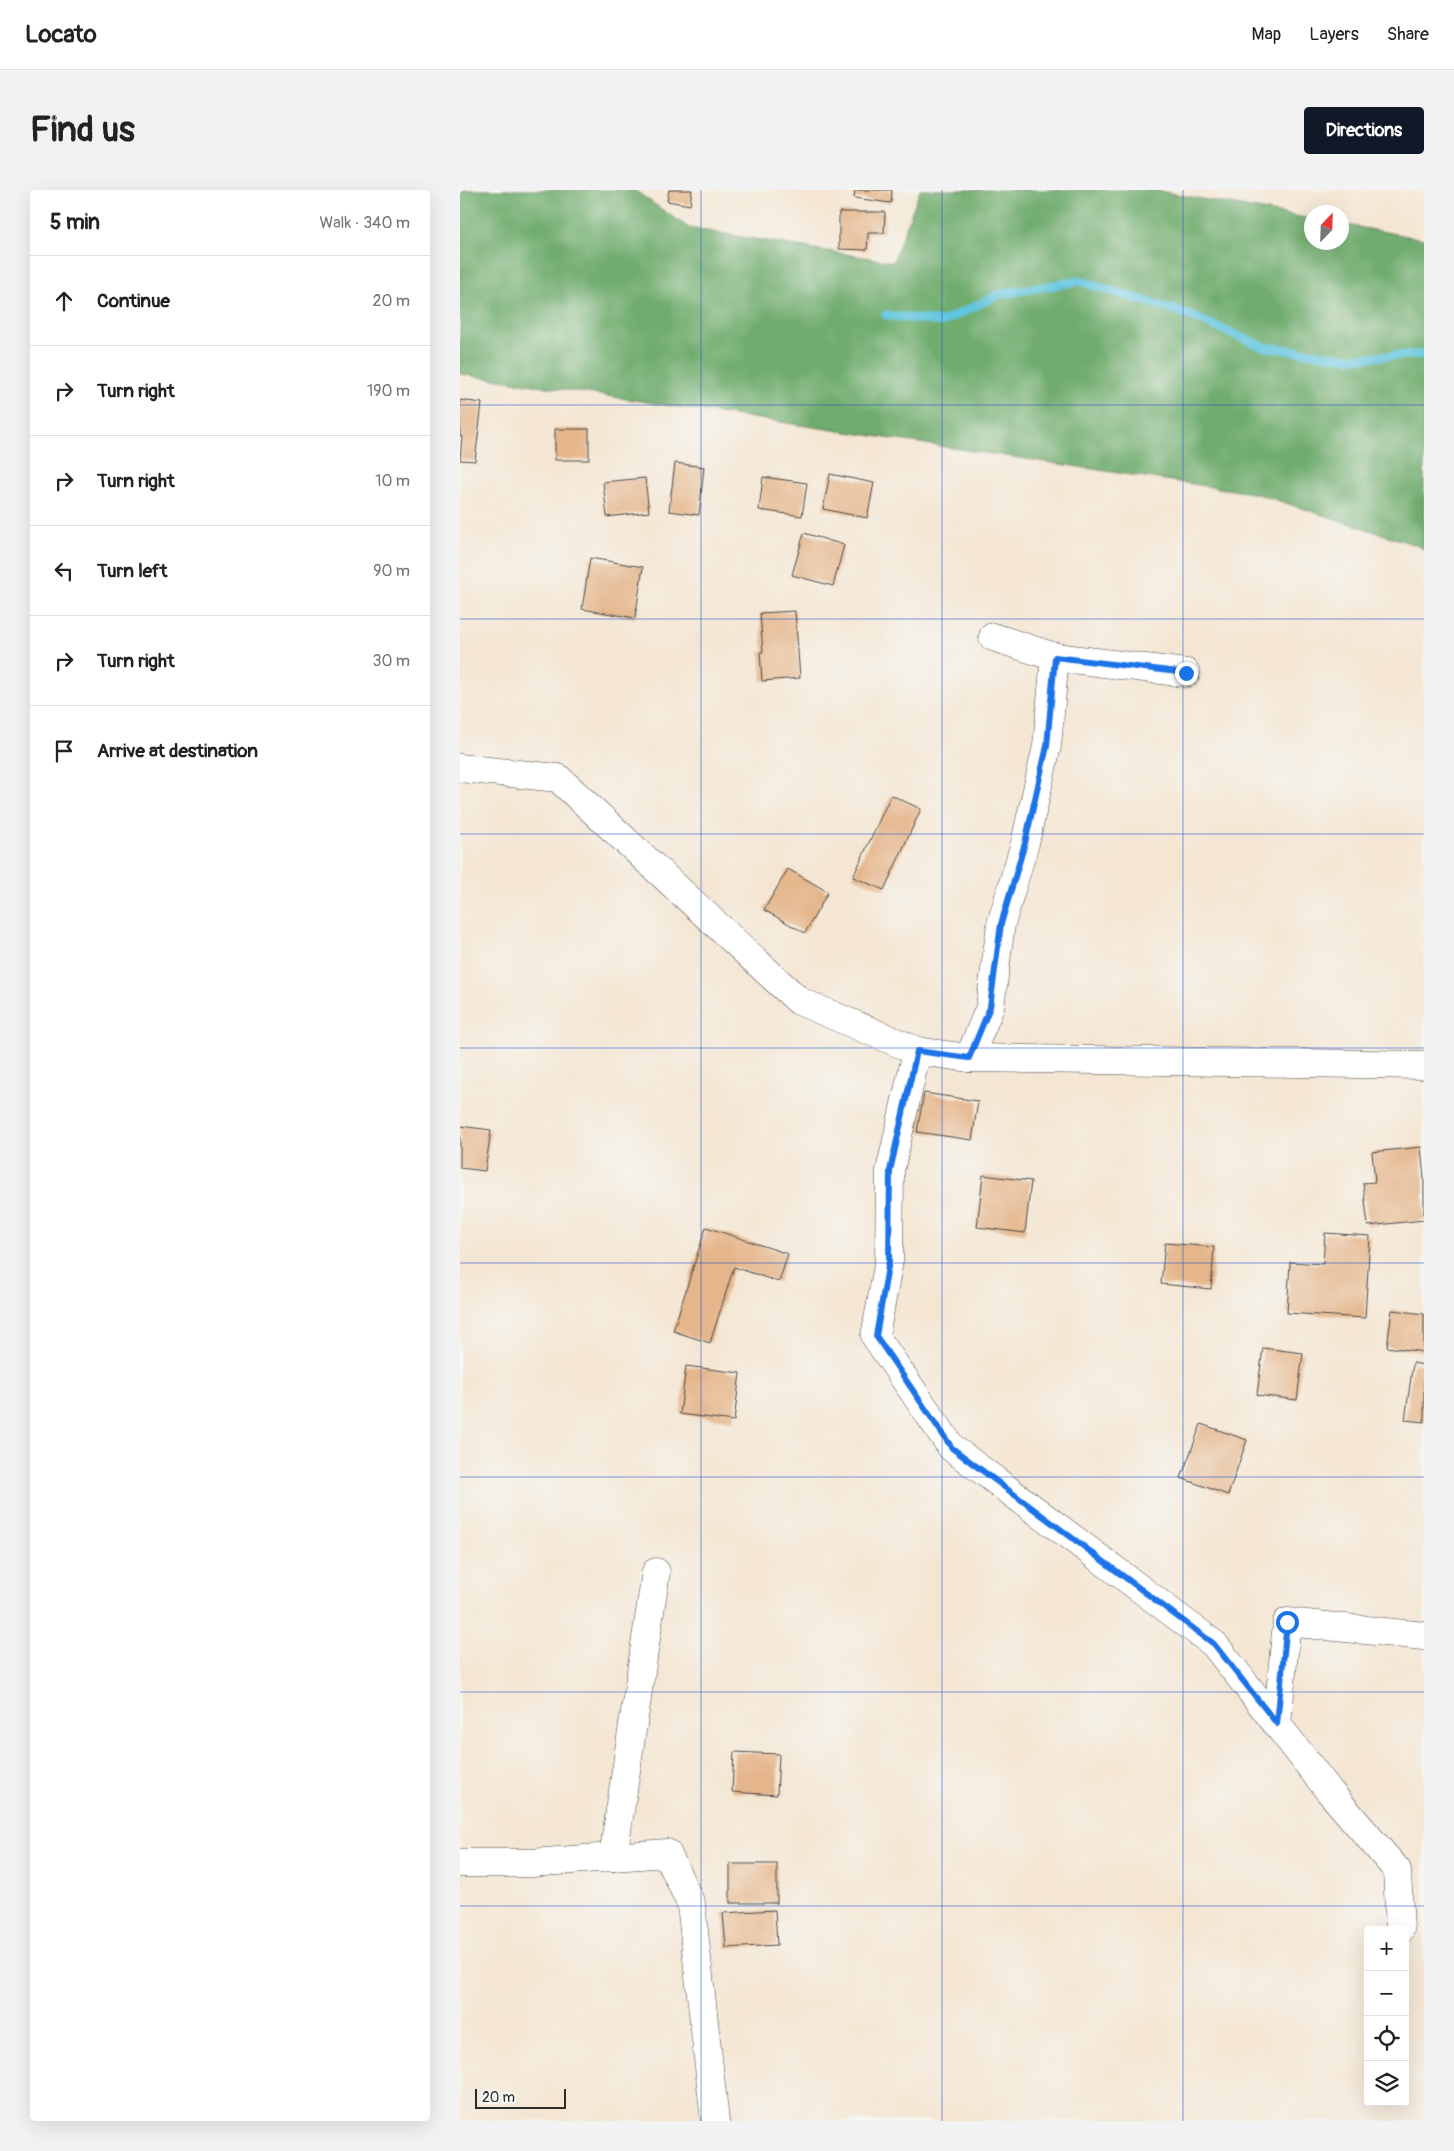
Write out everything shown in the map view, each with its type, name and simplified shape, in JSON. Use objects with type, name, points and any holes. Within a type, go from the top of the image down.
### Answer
[{"type":"street","points":[[993,637],[1055,657],[1186,673]]},
{"type":"street","points":[[969,1058],[990,1007],[1001,924],[1025,843],[1047,746],[1055,657]]},
{"type":"street","points":[[460,768],[558,778],[799,1001],[917,1051],[969,1058],[1424,1065]]},
{"type":"street","points":[[917,1051],[890,1171],[889,1261],[876,1336],[952,1448],[1214,1644],[1330,1792],[1397,1870],[1400,1926]]},
{"type":"street","points":[[613,1857],[656,1572]]},
{"type":"street","points":[[1277,1724],[1287,1622],[1424,1636]]},
{"type":"street","points":[[460,1862],[531,1863],[667,1853],[691,1904],[715,2121]]},
{"type":"green space","points":[[460,190],[634,190],[689,228],[893,262],[920,190],[1154,190],[1304,218],[1304,250],[1349,250],[1349,225],[1424,239],[1424,550],[1419,546],[1258,494],[460,374]]},
{"type":"building","points":[[669,190],[692,190],[690,205],[667,201]]},
{"type":"building","points":[[855,190],[892,190],[891,203],[854,198]]},
{"type":"building","points":[[839,212],[885,212],[884,233],[868,233],[867,250],[839,249]]},
{"type":"building","points":[[460,400],[482,403],[475,461],[460,460],[462,436],[460,436]]},
{"type":"building","points":[[555,429],[589,429],[589,460],[555,460]]},
{"type":"building","points":[[675,463],[704,467],[699,515],[669,511]]},
{"type":"building","points":[[830,474],[874,483],[867,518],[823,509]]},
{"type":"building","points":[[763,477],[807,483],[802,516],[759,510]]},
{"type":"building","points":[[645,478],[649,512],[607,517],[603,482]]},
{"type":"building","points":[[804,533],[844,545],[833,586],[792,575]]},
{"type":"building","points":[[590,558],[643,567],[635,618],[582,609]]},
{"type":"building","points":[[795,611],[800,678],[762,681],[760,652],[763,652],[760,613]]},
{"type":"building","points":[[891,795],[921,809],[884,890],[853,877]]},
{"type":"building","points":[[788,869],[828,892],[805,933],[764,910]]},
{"type":"building","points":[[924,1093],[978,1101],[972,1140],[917,1132]]},
{"type":"building","points":[[460,1126],[491,1130],[485,1171],[460,1168]]},
{"type":"building","points":[[1421,1147],[1424,1178],[1424,1220],[1368,1226],[1363,1183],[1375,1182],[1372,1152]]},
{"type":"building","points":[[983,1175],[1031,1181],[1025,1233],[977,1227]]},
{"type":"building","points":[[706,1227],[788,1254],[779,1282],[734,1267],[710,1343],[673,1331]]},
{"type":"building","points":[[1325,1233],[1370,1236],[1365,1318],[1287,1313],[1290,1262],[1323,1264]]},
{"type":"building","points":[[1165,1243],[1214,1247],[1211,1289],[1161,1284]]},
{"type":"building","points":[[1392,1310],[1424,1314],[1424,1352],[1387,1347]]},
{"type":"building","points":[[1263,1348],[1303,1353],[1297,1400],[1257,1395]]},
{"type":"building","points":[[1413,1363],[1424,1365],[1424,1422],[1405,1420]]},
{"type":"building","points":[[686,1366],[740,1373],[734,1421],[680,1414]]},
{"type":"building","points":[[1201,1424],[1247,1440],[1228,1495],[1181,1478]]},
{"type":"building","points":[[734,1752],[779,1754],[777,1795],[732,1792]]},
{"type":"building","points":[[730,1864],[777,1864],[777,1903],[730,1903]]},
{"type":"building","points":[[775,1910],[777,1945],[726,1948],[723,1913]]},
{"type":"waterway","points":[[886,315],[942,322],[1000,294],[1079,281],[1181,312],[1264,347],[1350,358],[1424,354]]},
{"type":"route","points":[[1186,673],[1055,657],[1047,746],[1025,843],[1001,924],[990,1007],[969,1058],[917,1051],[890,1171],[889,1261],[876,1336],[952,1448],[1132,1585],[1214,1644],[1277,1724],[1287,1622]]}]
